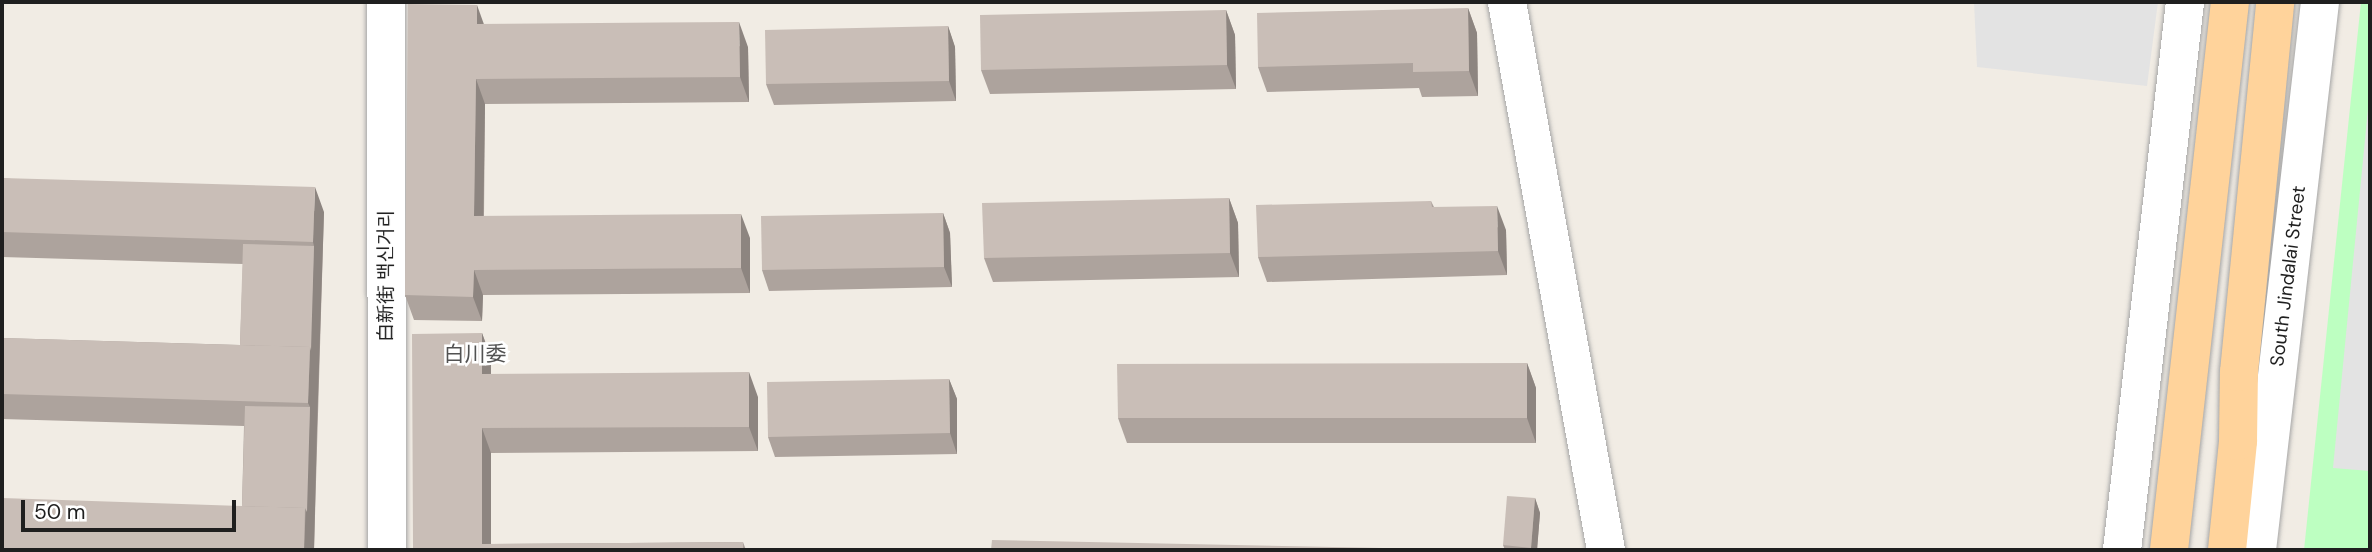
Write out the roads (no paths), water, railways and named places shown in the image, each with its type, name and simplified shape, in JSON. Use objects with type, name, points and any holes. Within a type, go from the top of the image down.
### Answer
[{"type":"main road","points":[[2169,550],[2230,2]]},
{"type":"main road","name":"South Jindalai Street","points":[[2228,550],[2238,441],[2239,372],[2274,2]]},
{"type":"street","name":"白新街 백신거리","points":[[386,2],[387,550]]},
{"type":"street","points":[[1507,2],[1606,550]]},
{"type":"street","points":[[2122,550],[2185,2]]},
{"type":"street","name":"South Jindalai Street","points":[[2257,550],[2320,2]]},
{"type":"district","name":"白川委","points":[[475,354]]}]
